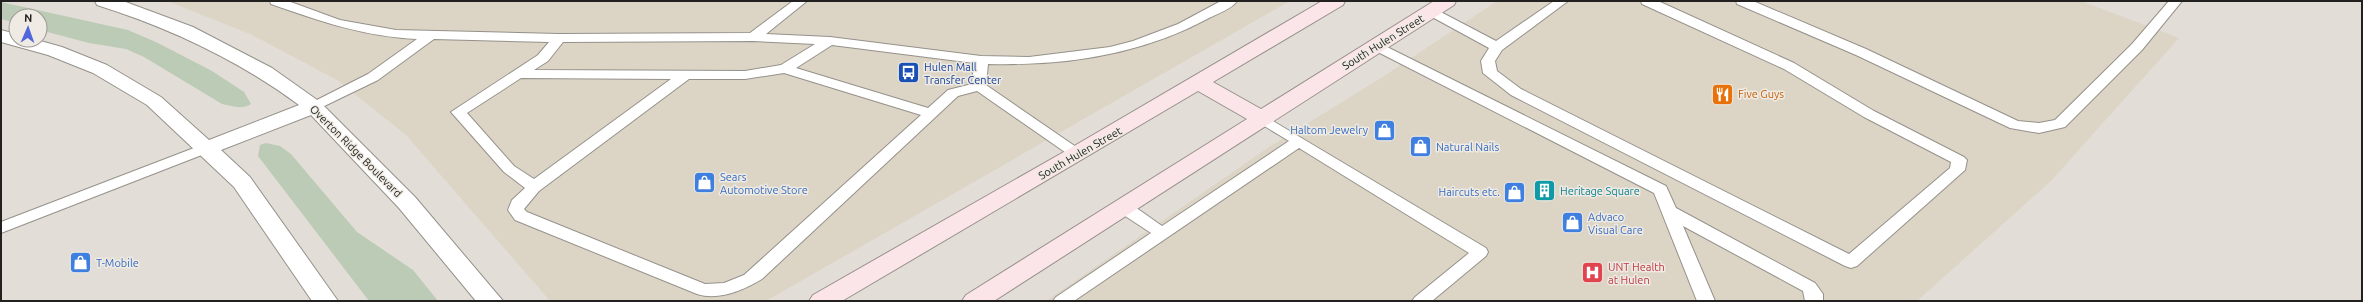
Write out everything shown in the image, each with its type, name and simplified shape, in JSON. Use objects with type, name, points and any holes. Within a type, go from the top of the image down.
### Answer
[{"type":"main road","name":"South Hulen Street","points":[[822,301],[1199,83],[1336,1]]},
{"type":"main road","name":"South Hulen Street","points":[[975,301],[1122,206],[1438,7]]},
{"type":"main road","points":[[1199,83],[1261,118]]},
{"type":"street","name":"Overton Ridge Boulevard","points":[[104,1],[132,10],[202,38],[260,70],[314,107],[392,184],[490,301]]},
{"type":"street","points":[[1,36],[55,51],[100,69],[154,101],[207,148],[242,182],[325,301]]},
{"type":"street","points":[[207,148],[314,107]]},
{"type":"lane","points":[[276,1],[359,28],[429,36],[559,38],[753,36],[830,41],[982,60],[1028,61],[1110,51],[1162,36],[1183,27],[1231,1]]},
{"type":"lane","points":[[753,36],[801,1]]},
{"type":"lane","points":[[1562,1],[1496,46],[1488,61],[1490,73],[1516,92],[1851,262],[1957,170],[1959,160],[1869,114],[1789,66],[1647,1]]},
{"type":"lane","points":[[1742,1],[1861,52],[2015,124],[2039,128],[2060,124],[2136,47],[2176,1]]},
{"type":"lane","points":[[1438,7],[1496,46]]},
{"type":"lane","points":[[314,107],[373,77],[429,36]]},
{"type":"lane","points":[[534,187],[509,170],[458,112],[543,58],[559,38]]},
{"type":"lane","points":[[519,74],[746,75],[786,68],[830,41]]},
{"type":"lane","points":[[1377,46],[1661,190],[1706,301]]},
{"type":"lane","points":[[982,60],[978,81],[979,86],[1077,154]]},
{"type":"lane","points":[[786,68],[930,113]]},
{"type":"lane","points":[[685,75],[534,187],[518,204],[516,210],[521,216],[703,290],[718,291],[731,288],[756,275],[953,93],[979,86]]},
{"type":"lane","points":[[1261,118],[1480,252],[1421,301]]},
{"type":"lane","points":[[1062,301],[1298,142]]},
{"type":"lane","points":[[1,228],[207,148]]},
{"type":"lane","points":[[1122,206],[1162,233]]},
{"type":"lane","points":[[1671,212],[1809,287],[1814,294],[1814,301]]},
{"type":"shaded area","points":[[167,1],[1290,1],[766,301],[550,301],[406,135],[337,80],[250,34]]},
{"type":"shaded area","points":[[1497,1],[2081,1],[2179,38],[2052,180],[1917,301],[1046,301],[1269,147],[1384,76]]},
{"type":"green space","points":[[1,2],[28,8],[8,8],[8,21],[1,19]]},
{"type":"green space","points":[[48,12],[128,30],[158,43],[212,71],[244,92],[251,104],[241,107],[222,104],[144,57],[126,49],[89,43],[48,32]]},
{"type":"green space","points":[[266,143],[280,146],[291,154],[357,232],[413,270],[438,301],[369,301],[258,156],[260,145]]},
{"type":"place","name":"Hulen Mall Transfer Center","points":[[909,73]]},
{"type":"place","name":"Five Guys","points":[[1723,94]]},
{"type":"place","name":"Haltom Jewelry","points":[[1384,130]]},
{"type":"place","name":"Natural Nails","points":[[1421,147]]},
{"type":"place","name":"Sears Automotive Store","points":[[704,183]]},
{"type":"place","name":"Heritage Square","points":[[1544,191]]},
{"type":"place","name":"Haircuts etc.","points":[[1515,192]]},
{"type":"place","name":"Advaco Visual Care","points":[[1573,223]]},
{"type":"place","name":"T-Mobile","points":[[80,263]]},
{"type":"place","name":"UNT Health at Hulen","points":[[1592,273]]}]
